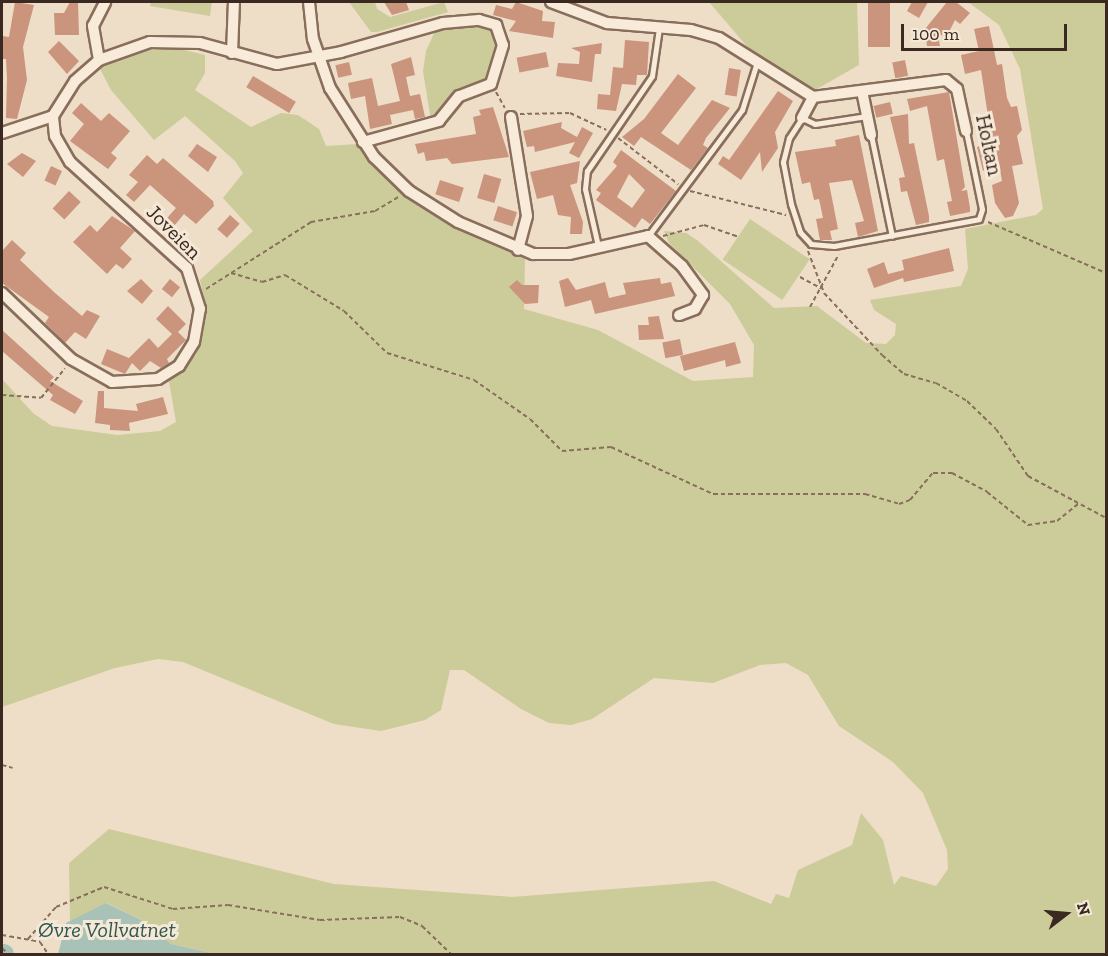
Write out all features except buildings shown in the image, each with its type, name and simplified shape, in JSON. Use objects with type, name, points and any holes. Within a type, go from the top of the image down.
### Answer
[{"type":"street","points":[[99,60],[93,26],[105,2]]},
{"type":"street","points":[[232,53],[234,2]]},
{"type":"street","points":[[309,2],[317,55],[339,104],[363,142],[409,191],[458,222],[518,250],[551,256],[650,238],[682,266],[703,295],[695,309],[679,315]]},
{"type":"street","points":[[551,2],[607,23],[659,28],[719,38],[813,97],[802,118]]},
{"type":"street","points":[[2,133],[53,116],[75,81],[99,60],[164,40],[200,44],[278,64],[443,23],[485,21],[496,25],[503,39],[491,84],[459,96],[439,121],[363,142]]},
{"type":"street","name":"Holtan","points":[[813,97],[946,80],[957,89],[966,131]]},
{"type":"street","points":[[862,91],[872,135]]},
{"type":"street","name":"Joveien","points":[[2,293],[71,359],[119,383],[144,383],[168,374],[188,355],[194,342],[198,292],[179,259],[70,162],[55,136],[53,116]]},
{"type":"street","points":[[511,117],[527,216],[518,250]]},
{"type":"lane","points":[[598,246],[585,180],[590,163],[652,76],[659,28]]},
{"type":"lane","points":[[650,238],[742,110],[757,62]]},
{"type":"lane","points":[[867,116],[815,124],[802,118],[789,138],[783,162],[794,219],[800,232],[816,245],[846,244],[979,219]]},
{"type":"lane","name":"Holtan","points":[[966,131],[982,209],[979,219]]},
{"type":"lane","points":[[872,135],[892,236]]},
{"type":"path","points":[[491,84],[511,117]]},
{"type":"path","points":[[685,190],[751,203],[794,219]]},
{"type":"path","points":[[198,292],[311,222],[375,211],[409,191]]},
{"type":"path","points":[[979,219],[1107,273]]},
{"type":"path","points":[[650,238],[704,225],[739,237]]},
{"type":"path","points":[[800,232],[821,288],[848,323],[865,332],[904,374],[936,383],[967,401],[996,429],[1028,476],[1107,518]]},
{"type":"path","points":[[810,307],[846,244]]},
{"type":"path","points":[[231,273],[260,282],[285,275],[344,311],[387,353],[474,380],[530,418],[562,451],[610,447],[713,494],[865,494],[899,504],[910,500],[933,473],[952,473],[987,492],[1028,525],[1057,520],[1079,503]]},
{"type":"path","points":[[800,277],[821,288]]},
{"type":"path","points":[[2,395],[41,398],[71,359]]},
{"type":"path","points":[[2,765],[13,768]]},
{"type":"path","points":[[28,939],[56,907],[104,887],[173,909],[228,905],[320,920],[400,917],[422,926],[451,954]]},
{"type":"path","points":[[2,935],[34,939],[48,954]]},
{"type":"path","points":[[2,948],[8,954]]},
{"type":"shaded area","points":[[151,2],[212,2],[210,16],[150,6]]},
{"type":"shaded area","points":[[349,2],[375,2],[377,9],[390,17],[444,2],[448,12],[371,32]]},
{"type":"shaded area","points":[[709,2],[857,2],[859,65],[815,90],[751,51]]},
{"type":"shaded area","points":[[968,2],[1106,2],[1106,954],[215,954],[171,944],[143,921],[107,903],[70,922],[69,863],[109,829],[334,884],[512,897],[714,881],[771,904],[776,894],[789,898],[798,870],[852,845],[861,813],[883,840],[894,885],[901,876],[936,886],[948,869],[947,850],[923,793],[893,762],[839,726],[808,675],[786,663],[760,665],[713,683],[654,678],[592,719],[571,725],[549,723],[521,709],[464,670],[450,670],[441,710],[425,720],[381,731],[334,724],[183,662],[158,659],[115,668],[2,707],[2,379],[33,413],[52,426],[117,435],[160,431],[176,422],[169,381],[196,355],[203,334],[205,303],[200,280],[253,231],[223,198],[243,173],[235,161],[185,116],[154,140],[111,90],[100,69],[113,58],[168,46],[205,55],[205,73],[195,90],[251,127],[281,113],[298,115],[319,129],[326,146],[358,144],[393,186],[419,205],[525,258],[524,309],[598,330],[693,381],[753,377],[754,345],[730,304],[669,243],[664,231],[686,233],[697,240],[774,308],[817,306],[866,343],[886,344],[895,335],[896,324],[874,310],[870,300],[961,286],[968,269],[965,229],[1036,215],[1043,209],[1020,69],[999,25]]},
{"type":"shaded area","points":[[444,25],[489,25],[499,38],[489,78],[431,121],[423,71],[426,51],[436,29]]},
{"type":"shaded area","points":[[750,219],[810,259],[782,300],[723,260]]},
{"type":"water","name":"Øvre Vollvatnet","points":[[106,903],[143,921],[171,944],[215,954],[58,954],[66,923]]}]
